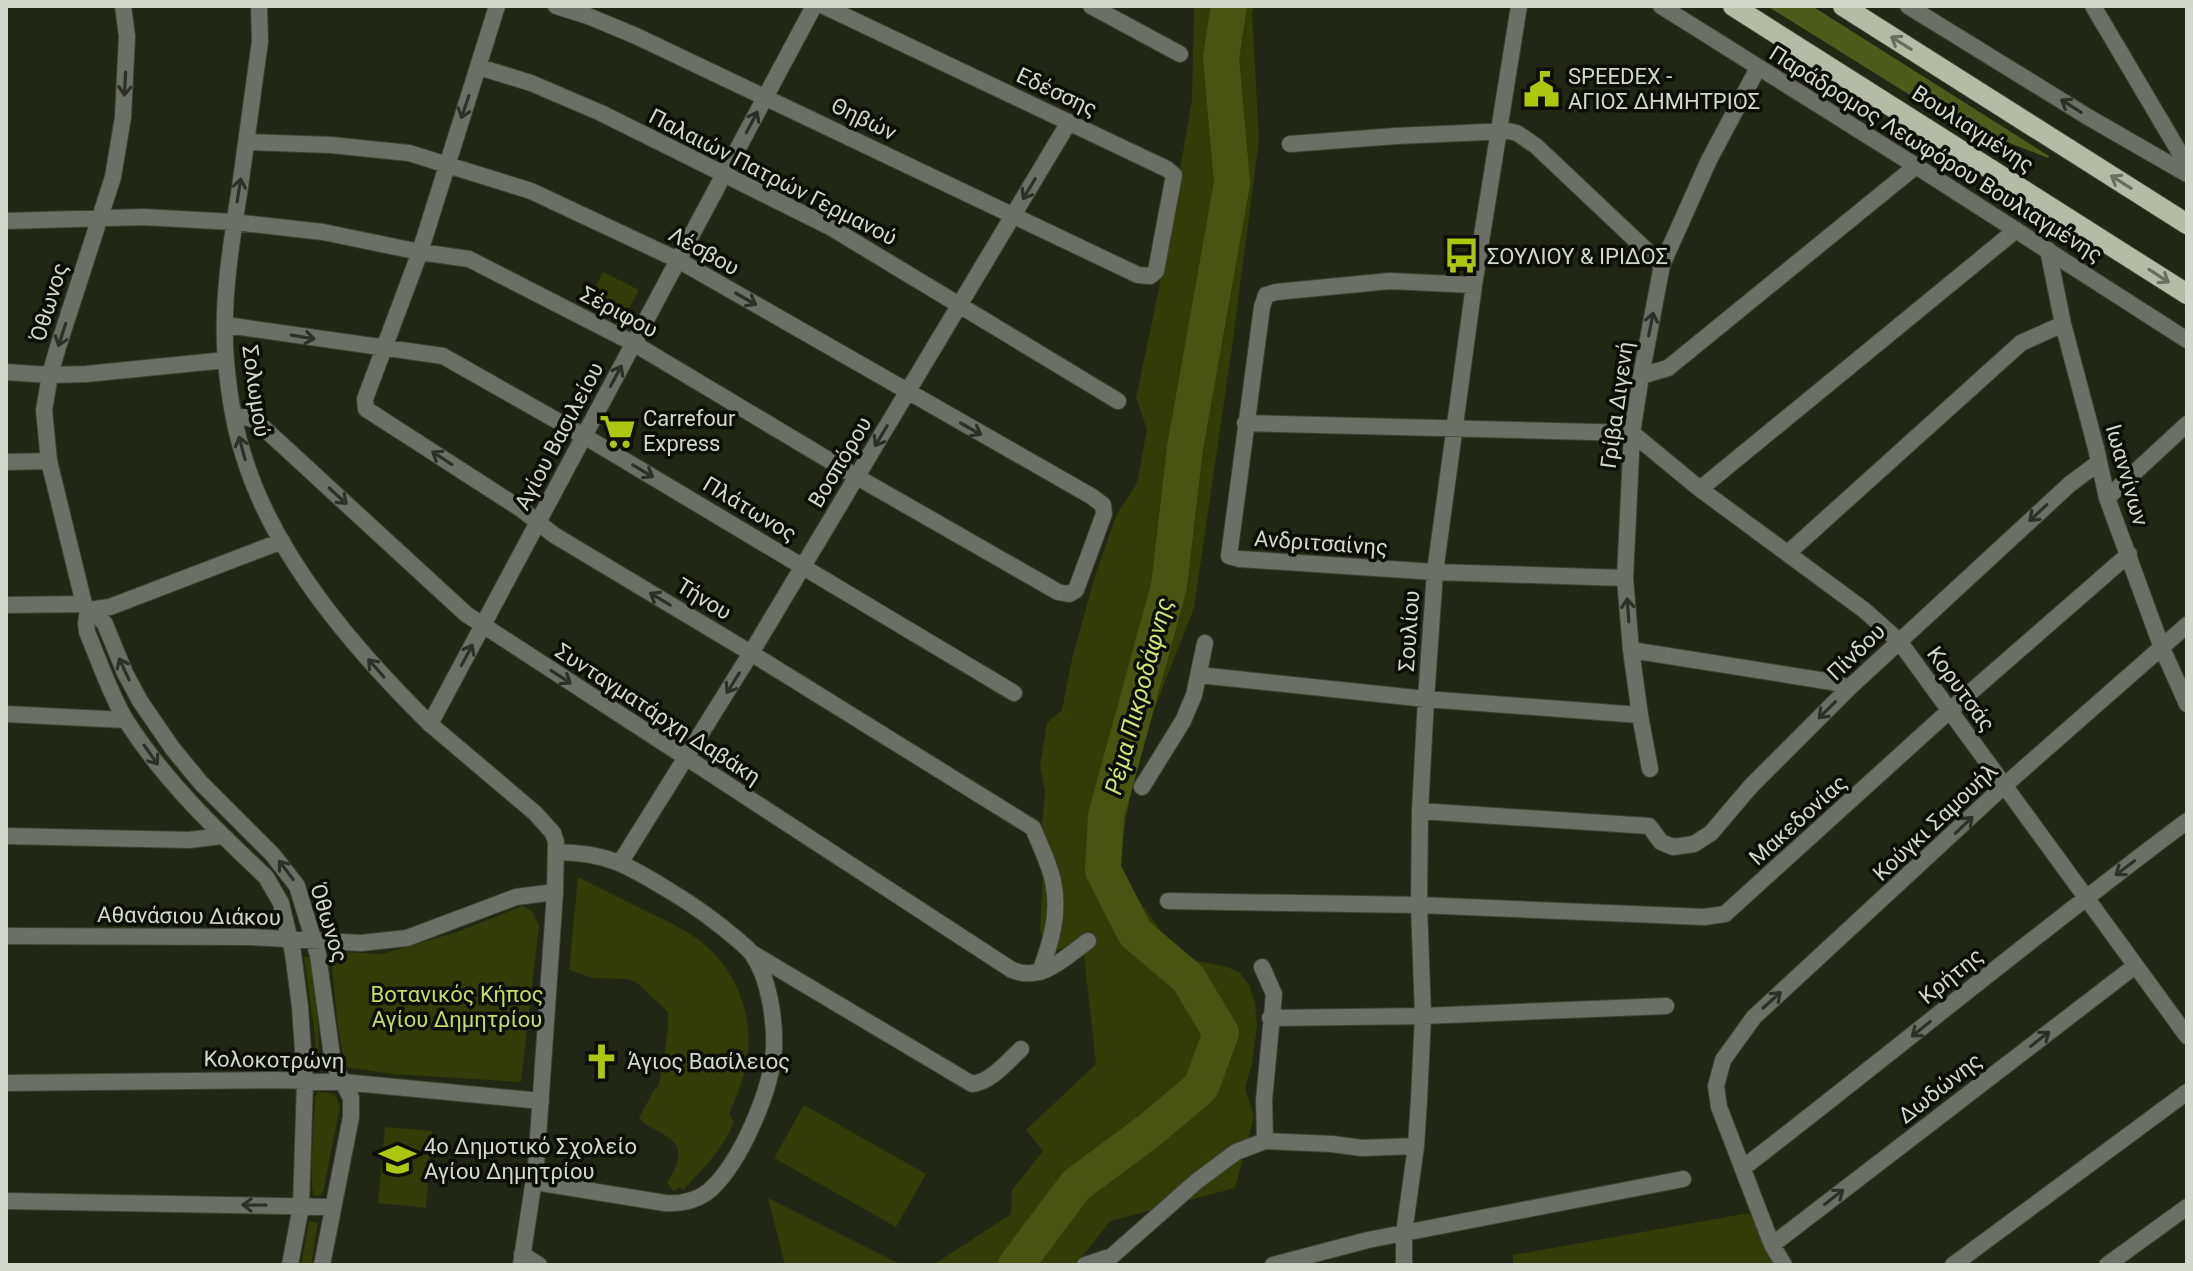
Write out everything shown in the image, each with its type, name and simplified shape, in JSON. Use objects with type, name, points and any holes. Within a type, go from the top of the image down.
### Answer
[{"type":"main road","name":"Βουλιαγμένης","points":[[1733,6],[2187,294]]},
{"type":"main road","name":"Βουλιαγμένης","points":[[1843,6],[2187,224]]},
{"type":"street","name":"Όθωνος","points":[[123,6],[127,36],[123,117],[113,177],[50,375],[44,410],[49,461],[86,607],[87,632],[125,720],[173,784],[266,877],[284,912],[300,1007],[305,1081],[301,1206],[290,1265]]},
{"type":"street","name":"Σολωμού","points":[[259,6],[260,42],[228,274],[226,360],[234,418],[252,480],[282,541],[312,589],[395,689],[430,724]]},
{"type":"street","points":[[385,349],[420,252],[497,6]]},
{"type":"street","name":"Θηβών","points":[[556,6],[636,36],[1138,275],[1150,276]]},
{"type":"street","name":"Αγίου Βασιλείου","points":[[430,724],[814,6]]},
{"type":"street","name":"Εδέσσης","points":[[824,6],[1167,169],[1174,175],[1156,271],[1150,276]]},
{"type":"street","points":[[1091,6],[1180,54]]},
{"type":"street","name":"Σουλίου","points":[[1404,1265],[1404,1233],[1416,1146],[1423,1016],[1420,811],[1435,572],[1474,285],[1519,6]]},
{"type":"street","name":"Παράδρομος Λεωφόρου Βουλιαγμένης","points":[[1661,6],[2187,340]]},
{"type":"street","points":[[1908,6],[2187,174]]},
{"type":"street","points":[[2093,6],[2187,165]]},
{"type":"street","name":"Παλαιών Πατρών Γερμανού","points":[[479,67],[545,89],[601,113],[846,235],[1118,401]]},
{"type":"street","name":"Γρίβα Διγενή","points":[[1650,769],[1631,650],[1625,578],[1632,433],[1662,265],[1709,160],[1758,68]]},
{"type":"street","name":"Βοσπόρου","points":[[620,863],[751,653],[1069,122]]},
{"type":"street","points":[[1290,144],[1498,131],[1517,133],[1530,141],[1662,265]]},
{"type":"street","name":"Λέσβου","points":[[246,142],[393,151],[446,163],[531,191],[678,260],[1103,505],[1104,514],[1076,590],[1069,594]]},
{"type":"street","points":[[1641,376],[1668,368],[1916,166]]},
{"type":"street","name":"Σέριφου","points":[[6,221],[143,217],[234,222],[323,232],[469,259],[633,343],[857,477],[1058,592],[1069,594]]},
{"type":"street","points":[[1700,489],[2016,230]]},
{"type":"street","name":"Ιωαννίνων","points":[[2048,250],[2063,324],[2107,498],[2162,648],[2187,704]]},
{"type":"street","name":"Ανδριτσαίνης","points":[[1474,285],[1390,281],[1266,295],[1245,423],[1229,556],[1435,572],[1625,578]]},
{"type":"street","points":[[1789,552],[2021,343],[2063,324]]},
{"type":"street","name":"Πλάτωνος","points":[[226,325],[443,356],[584,436],[1014,693]]},
{"type":"street","name":"Τήνου","points":[[385,349],[365,399],[366,409],[538,521],[554,535],[1033,828],[1053,879],[1056,909],[1052,937],[1040,972]]},
{"type":"street","points":[[6,372],[86,374],[226,360]]},
{"type":"street","name":"Συνταγματάρχη Δαβάκη","points":[[234,418],[255,420],[466,614],[1012,970],[1027,975],[1040,972]]},
{"type":"street","points":[[1245,423],[1632,433]]},
{"type":"street","points":[[2107,498],[2187,424]]},
{"type":"street","name":"Κορυτσάς","points":[[1632,433],[1700,489],[1864,610],[1899,641],[2187,1036]]},
{"type":"street","points":[[6,462],[49,461]]},
{"type":"street","name":"Πίνδου","points":[[1420,811],[1649,826],[1661,842],[1673,847],[1694,844],[1711,833],[1751,786],[1849,688],[2070,484],[2098,463]]},
{"type":"street","points":[[6,605],[110,607],[282,541]]},
{"type":"street","name":"Μακεδονίας","points":[[1168,901],[1419,905],[1704,917],[1725,914],[1949,711],[2129,554]]},
{"type":"street","name":"Όθωνος","points":[[86,607],[105,624],[140,701],[173,749],[201,783],[288,872],[303,900],[324,990],[333,1063],[351,1098],[351,1117],[341,1175],[322,1265]]},
{"type":"street","name":"Κούγκι Σαμουήλ","points":[[1743,1168],[1719,1107],[1716,1086],[1723,1060],[1737,1037],[1754,1017],[2005,785],[2187,625]]},
{"type":"street","points":[[1142,787],[1183,721],[1194,695],[1205,643]]},
{"type":"street","points":[[1631,650],[1832,682],[1849,688]]},
{"type":"street","points":[[1199,675],[1426,699],[1640,715]]},
{"type":"street","points":[[6,714],[125,720]]},
{"type":"street","points":[[430,724],[546,824],[553,833],[557,852],[535,1182],[522,1260],[539,1265]]},
{"type":"street","name":"Κρήτης","points":[[1743,1168],[2187,821]]},
{"type":"street","points":[[6,836],[189,840],[222,836]]},
{"type":"street","points":[[557,852],[590,854],[620,863],[700,910],[752,953],[972,1084],[987,1080],[1021,1049]]},
{"type":"street","name":"Αθανάσιου Διάκου","points":[[6,936],[251,937],[361,943],[407,938],[516,897],[555,892]]},
{"type":"street","points":[[1040,972],[1088,941]]},
{"type":"street","points":[[535,1182],[679,1204],[708,1191],[725,1171],[754,1120],[772,1063],[774,1046],[769,996],[752,953]]},
{"type":"street","name":"Δωδώνης","points":[[1772,1245],[2135,966]]},
{"type":"street","points":[[1262,967],[1274,994],[1264,1100],[1265,1141]]},
{"type":"street","points":[[1270,1018],[1423,1016],[1666,1006]]},
{"type":"street","name":"Κολοκοτρώνη","points":[[6,1083],[343,1082],[541,1101]]},
{"type":"street","points":[[1953,1265],[2187,1092]]},
{"type":"street","points":[[1085,1265],[1112,1256],[1197,1181],[1236,1152],[1265,1141],[1362,1148],[1416,1146]]},
{"type":"street","points":[[1743,1168],[1772,1245],[1784,1265]]},
{"type":"street","points":[[1273,1265],[1368,1240],[1683,1179]]},
{"type":"street","points":[[6,1201],[332,1207]]},
{"type":"street","points":[[2107,1265],[2187,1207]]},
{"type":"green space","points":[[1194,6],[1255,6],[1252,13],[1259,140],[1194,608],[1137,753],[1118,870],[1179,957],[1227,967],[1240,973],[1249,985],[1255,1003],[1257,1026],[1245,1088],[1254,1117],[1235,1188],[1110,1221],[1076,1265],[933,1265],[1011,1214],[1012,1190],[1043,1151],[1026,1130],[1096,1064],[1082,938],[1059,950],[1045,946],[1040,931],[1045,792],[1040,766],[1047,723],[1062,710],[1094,579],[1116,516],[1137,483],[1147,429],[1136,398],[1164,265],[1192,99]]},
{"type":"green space","points":[[1767,6],[1812,6],[2048,158],[1950,120]]},
{"type":"green space","points":[[603,272],[639,290],[620,325],[585,306]]},
{"type":"green space","points":[[578,877],[698,939],[726,968],[741,997],[749,1045],[740,1088],[729,1114],[734,1122],[718,1150],[683,1190],[679,1187],[674,1191],[667,1183],[677,1162],[675,1144],[639,1118],[659,1085],[668,1012],[637,983],[628,979],[592,978],[569,970]]},
{"type":"green space","name":"Βοτανικός Κήπος Αγίου Δημητρίου","points":[[523,906],[532,911],[539,926],[521,1082],[393,1074],[345,1067],[332,967],[335,957],[341,952],[382,954],[457,932]]},
{"type":"green space","points":[[304,957],[309,957],[313,981],[319,1055],[316,1054]]},
{"type":"green space","points":[[318,1092],[335,1094],[340,1106],[323,1192],[314,1196],[312,1149],[315,1097]]},
{"type":"green space","points":[[804,1105],[926,1174],[896,1227],[774,1158]]},
{"type":"green space","points":[[385,1127],[432,1131],[426,1208],[378,1203]]},
{"type":"green space","points":[[768,1198],[902,1265],[785,1265]]},
{"type":"green space","points":[[1749,1213],[1777,1265],[1513,1265],[1513,1255]]},
{"type":"green space","points":[[309,1221],[318,1223],[311,1265],[301,1265]]},
{"type":"waterway","name":"Ρέμα Πικροδάφνης","points":[[1016,1265],[1076,1185],[1201,1087],[1221,1033],[1188,978],[1135,933],[1103,870],[1106,816],[1169,586],[1185,448],[1232,183],[1221,57],[1229,6]]},
{"type":"place","name":"SPEEDEX - ΑΓΙΟΣ ΔΗΜΗΤΡΙΟΣ","points":[[1542,89]]},
{"type":"place","name":"ΣΟΥΛΙΟΥ & ΙΡΙΔΟΣ","points":[[1461,256]]},
{"type":"place","name":"Carrefour Express","points":[[617,431]]},
{"type":"place","name":"Άγιος Βασίλειος","points":[[601,1061]]},
{"type":"place","name":"4ο Δημοτικό Σχολείο Αγίου Δημητρίου","points":[[398,1159]]}]
